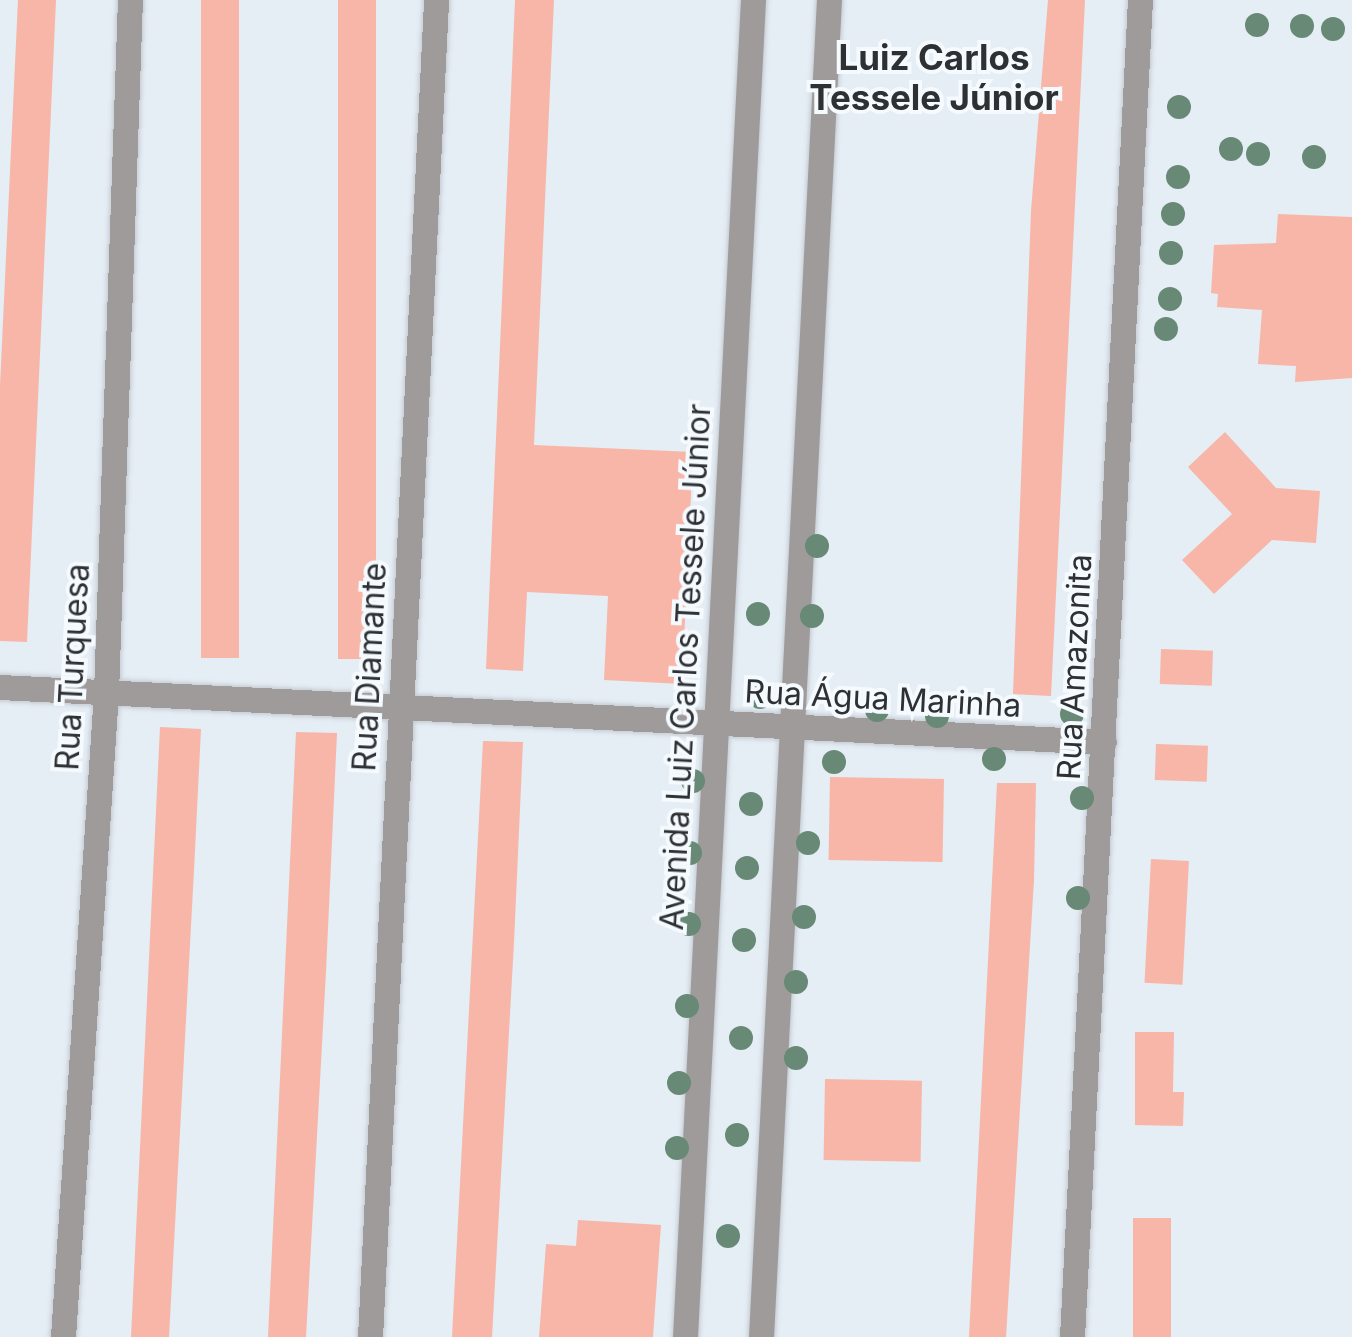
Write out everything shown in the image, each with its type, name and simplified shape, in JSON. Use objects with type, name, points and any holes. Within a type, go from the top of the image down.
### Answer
[{"type":"street","name":"Rua Turquesa","points":[[63,1337],[106,693],[130,0]]},
{"type":"street","name":"Rua Diamante","points":[[370,1337],[436,0]]},
{"type":"street","name":"Avenida Luiz Carlos Tessele Júnior","points":[[684,1337],[753,0]]},
{"type":"street","points":[[761,1337],[789,727],[829,0]]},
{"type":"street","name":"Rua Amazonita","points":[[1072,1337],[1140,0]]},
{"type":"street","name":"Rua Água Marinha","points":[[0,688],[1104,742]]},
{"type":"building","points":[[18,0],[56,0],[27,642],[0,641],[0,386]]},
{"type":"building","points":[[201,0],[239,0],[239,658],[201,658]]},
{"type":"building","points":[[338,0],[376,0],[376,659],[338,659]]},
{"type":"building","points":[[515,0],[554,0],[534,445],[693,452],[682,684],[604,680],[608,596],[527,592],[523,671],[486,669]]},
{"type":"building","points":[[1048,0],[1085,0],[1051,696],[1013,694],[1031,211]]},
{"type":"building","points":[[1278,214],[1352,217],[1352,378],[1295,382],[1296,366],[1258,364],[1262,310],[1217,307],[1218,294],[1211,293],[1214,245],[1276,243]]},
{"type":"building","points":[[1225,432],[1276,488],[1320,491],[1316,543],[1272,540],[1214,594],[1182,560],[1232,514],[1188,467]]},
{"type":"building","points":[[1161,649],[1213,651],[1212,686],[1160,684]]},
{"type":"building","points":[[160,727],[201,729],[169,1337],[131,1337]]},
{"type":"building","points":[[296,732],[337,733],[326,971],[306,1337],[268,1337]]},
{"type":"building","points":[[483,741],[523,742],[514,942],[492,1337],[452,1337]]},
{"type":"building","points":[[1156,744],[1208,746],[1207,782],[1155,780]]},
{"type":"building","points":[[830,777],[944,779],[943,862],[829,860]]},
{"type":"building","points":[[997,783],[1036,783],[1034,880],[1006,1337],[969,1337]]},
{"type":"building","points":[[1151,859],[1189,861],[1182,985],[1145,983]]},
{"type":"building","points":[[1135,1032],[1174,1032],[1173,1092],[1184,1092],[1183,1126],[1135,1125]]},
{"type":"building","points":[[825,1079],[922,1081],[921,1162],[824,1160]]},
{"type":"building","points":[[1133,1218],[1171,1218],[1171,1337],[1133,1337]]},
{"type":"building","points":[[578,1220],[661,1225],[653,1337],[539,1337],[546,1244],[576,1246]]},
{"type":"district","name":"Luiz Carlos Tessele Júnior","points":[[934,77]]}]
